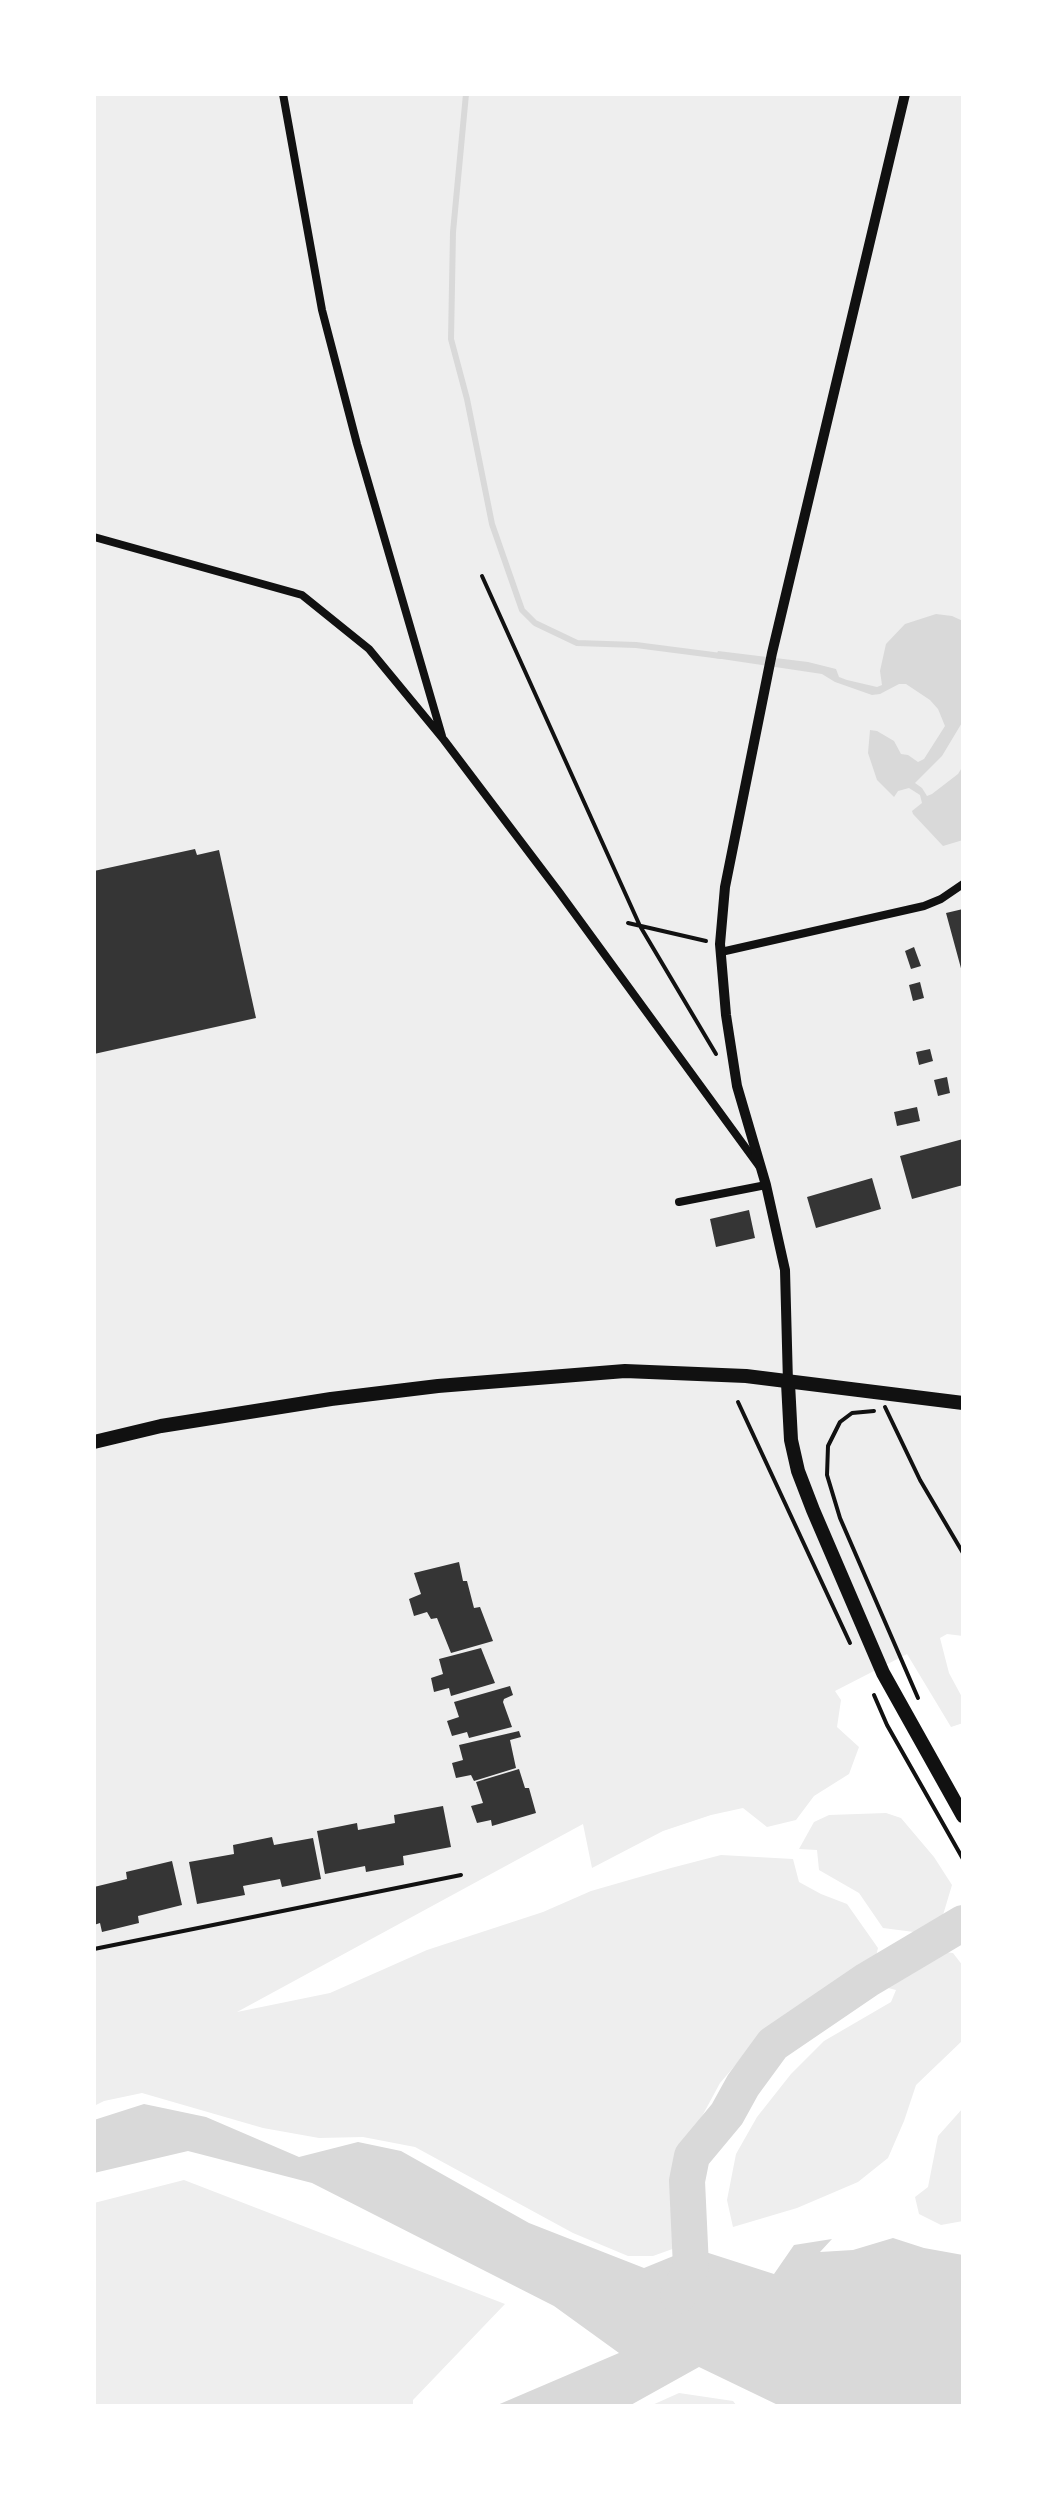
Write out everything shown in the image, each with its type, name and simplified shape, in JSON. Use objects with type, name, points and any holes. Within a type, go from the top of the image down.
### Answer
[{"type":"main road","points":[[94,1442],[161,1426],[388,1391],[655,1370],[746,1376],[963,1403]]},
{"type":"main road","points":[[788,1383],[791,1440],[798,1471],[883,1673],[963,1816]]},
{"type":"street","points":[[283,94],[322,310],[357,444],[444,740]]},
{"type":"street","points":[[788,1383],[785,1270],[766,1185],[737,1086],[720,948],[732,841],[765,685],[905,94]]},
{"type":"street","points":[[94,537],[302,595],[369,649],[444,740],[629,986],[762,1170]]},
{"type":"street","points":[[720,948],[924,906],[949,895],[963,884]]},
{"type":"street","points":[[679,1202],[766,1185]]},
{"type":"path","points":[[482,576],[640,926],[737,1086]]},
{"type":"path","points":[[628,923],[720,948]]},
{"type":"path","points":[[884,1393],[885,1412],[963,1553]]},
{"type":"path","points":[[738,1402],[855,1655]]},
{"type":"path","points":[[901,1413],[857,1412],[840,1422],[828,1446],[827,1475],[840,1518],[919,1699]]},
{"type":"path","points":[[868,1683],[887,1725],[963,1859]]},
{"type":"path","points":[[94,1949],[461,1875]]},
{"type":"shaded area","points":[[94,94],[963,94],[963,1636],[947,1634],[940,1638],[949,1673],[963,1699],[963,1723],[951,1727],[907,1654],[835,1691],[841,1700],[837,1727],[859,1747],[849,1774],[814,1796],[796,1820],[767,1827],[743,1808],[711,1815],[663,1831],[592,1868],[583,1824],[237,2012],[330,1993],[427,1950],[543,1912],[591,1891],[671,1868],[721,1855],[793,1859],[799,1882],[847,1904],[878,1948],[875,1960],[817,1999],[769,2026],[720,2083],[674,2168],[673,2214],[678,2247],[653,2256],[628,2256],[573,2233],[415,2147],[363,2137],[319,2138],[263,2128],[142,2093],[94,2106]]},
{"type":"shaded area","points":[[936,614],[963,621],[963,721],[942,756],[915,783],[927,796],[958,774],[963,766],[963,840],[943,846],[913,814],[912,811],[922,803],[920,795],[909,788],[898,791],[894,797],[877,780],[868,753],[870,730],[894,741],[901,754],[918,762],[924,759],[945,726],[938,709],[930,700],[906,684],[872,695],[822,674],[715,658],[718,651],[808,662],[836,669],[839,677],[847,680],[877,687],[882,685],[880,671],[886,644],[905,624]]},
{"type":"shaded area","points":[[886,1813],[901,1818],[934,1857],[952,1885],[943,1915],[914,1932],[883,1928],[859,1893],[819,1870],[817,1850],[799,1849],[814,1822],[829,1815]]},
{"type":"shaded area","points":[[936,1951],[953,1953],[963,1966],[963,2040],[916,2085],[888,2158],[858,2182],[797,2208],[733,2227],[727,2200],[736,2154],[757,2117],[791,2074],[824,2041],[891,2002],[896,1990],[876,1985],[885,1972]]},
{"type":"shaded area","points":[[144,2104],[206,2117],[299,2157],[358,2142],[401,2151],[529,2223],[644,2268],[693,2248],[774,2274],[794,2245],[832,2239],[820,2252],[853,2250],[893,2238],[924,2248],[963,2255],[963,2406],[780,2406],[699,2367],[629,2406],[495,2406],[619,2353],[554,2306],[312,2183],[188,2151],[94,2173],[94,2120]]},
{"type":"shaded area","points":[[963,2108],[963,2221],[941,2225],[919,2214],[915,2197],[928,2187],[938,2136]]},
{"type":"shaded area","points":[[184,2180],[505,2304],[413,2400],[413,2406],[94,2406],[94,2203]]},
{"type":"shaded area","points":[[679,2393],[733,2401],[737,2406],[650,2406]]},
{"type":"building","points":[[195,849],[197,855],[219,850],[256,1018],[94,1054],[94,871]]},
{"type":"building","points":[[963,909],[963,972],[962,972],[946,913]]},
{"type":"building","points":[[914,947],[921,966],[911,969],[905,951]]},
{"type":"building","points":[[920,982],[924,998],[913,1001],[909,985]]},
{"type":"building","points":[[930,1049],[933,1061],[919,1065],[916,1052]]},
{"type":"building","points":[[947,1077],[950,1093],[938,1096],[934,1080]]},
{"type":"building","points":[[917,1107],[920,1121],[897,1126],[894,1112]]},
{"type":"building","points":[[963,1139],[963,1185],[912,1199],[900,1156]]},
{"type":"building","points":[[872,1178],[881,1209],[816,1228],[807,1197]]},
{"type":"building","points":[[749,1210],[755,1238],[716,1247],[710,1219]]},
{"type":"building","points":[[459,1562],[474,1608],[480,1607],[493,1641],[451,1653],[437,1618],[431,1619],[427,1612],[414,1616],[409,1599],[421,1594],[414,1573]]},
{"type":"building","points":[[481,1648],[495,1683],[451,1696],[449,1688],[434,1692],[431,1678],[443,1674],[439,1659]]},
{"type":"building","points":[[510,1686],[513,1695],[503,1702],[512,1727],[469,1738],[467,1732],[452,1736],[447,1721],[459,1717],[454,1702]]},
{"type":"building","points":[[519,1731],[521,1737],[510,1740],[516,1768],[474,1781],[471,1775],[456,1778],[452,1763],[463,1760],[459,1745]]},
{"type":"building","points":[[519,1769],[525,1788],[529,1788],[536,1813],[492,1826],[491,1820],[477,1823],[471,1806],[483,1803],[476,1782]]},
{"type":"building","points":[[443,1806],[451,1847],[403,1856],[404,1865],[366,1872],[365,1866],[325,1874],[317,1831],[357,1823],[358,1830],[395,1823],[394,1815]]},
{"type":"building","points":[[272,1837],[274,1845],[313,1838],[321,1879],[282,1887],[280,1879],[243,1886],[245,1895],[197,1904],[189,1862],[234,1854],[233,1845]]},
{"type":"building","points":[[172,1861],[182,1905],[138,1916],[139,1923],[102,1932],[100,1923],[94,1925],[94,1887],[127,1879],[126,1872]]},
{"type":"waterway","points":[[466,94],[453,232],[451,339],[467,399],[492,524],[522,610],[535,623],[577,643],[636,645],[721,656]]},
{"type":"waterway","points":[[678,2296],[691,2267],[687,2181],[692,2156],[727,2114],[743,2085],[773,2044],[867,1980],[963,1923]]}]
